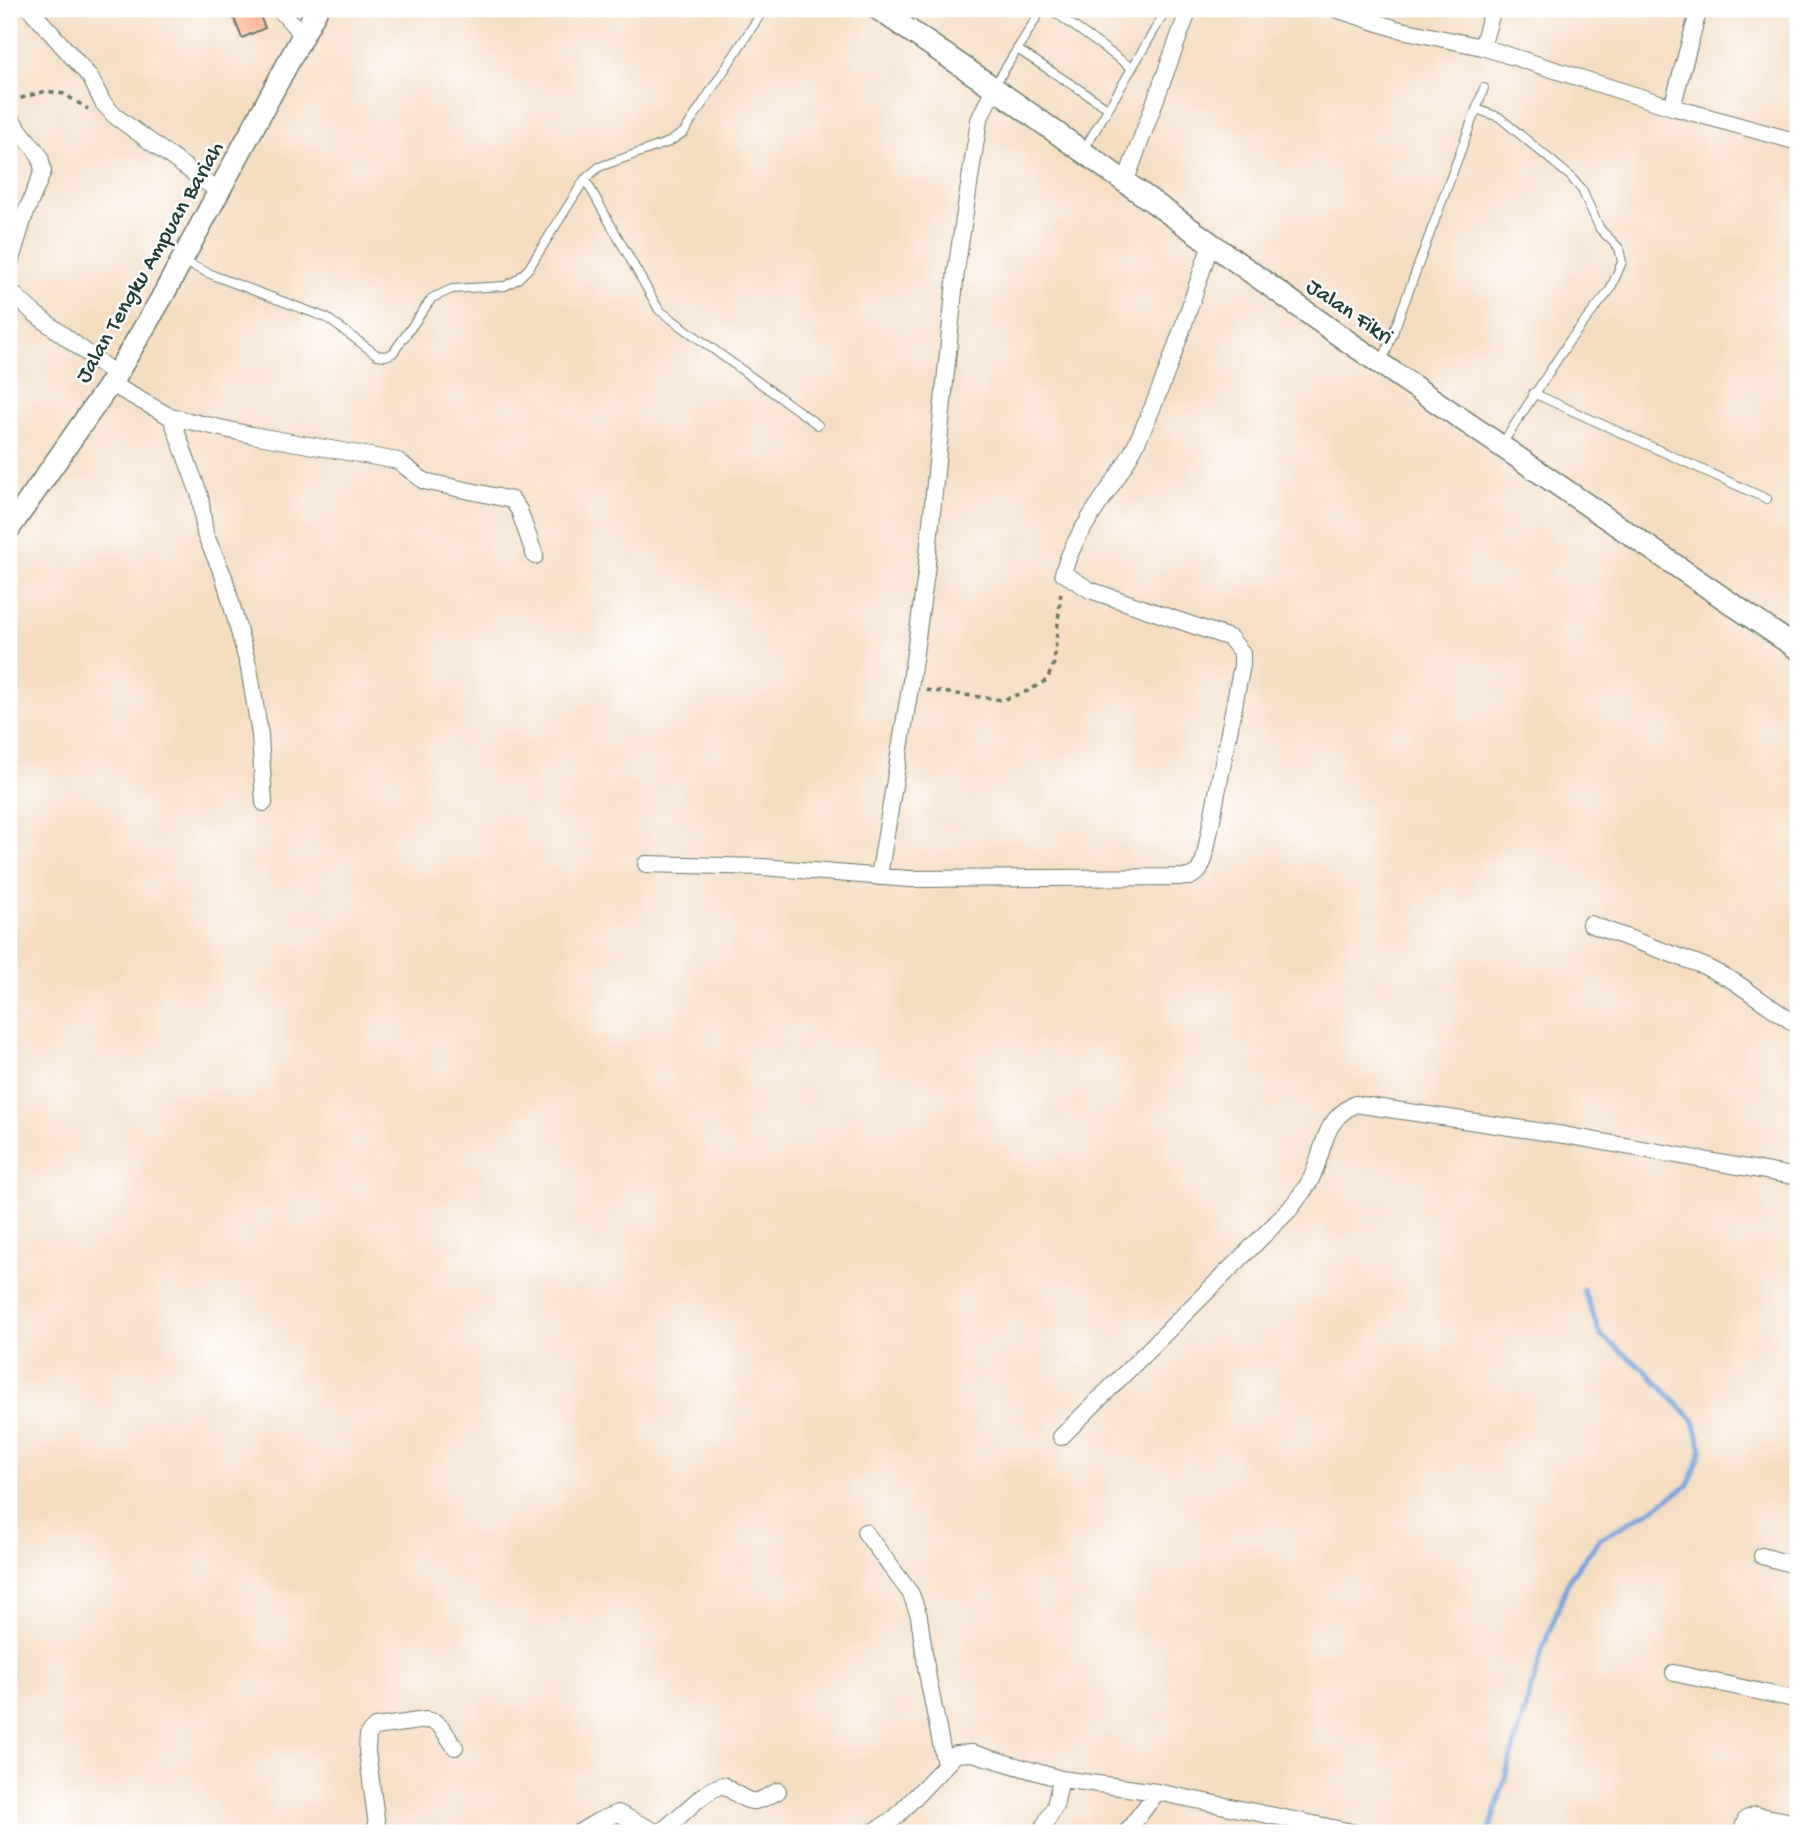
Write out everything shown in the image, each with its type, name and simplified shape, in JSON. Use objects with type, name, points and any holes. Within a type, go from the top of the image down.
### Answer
[{"type":"street","points":[[30,9],[90,76],[103,103],[115,116],[218,191]]},
{"type":"street","points":[[279,9],[303,35]]},
{"type":"street","name":"Jalan Tengku Ampuan Bariah","points":[[9,529],[113,379],[317,9]]},
{"type":"street","name":"Jalan Fikri","points":[[878,9],[1501,446],[1798,649]]},
{"type":"street","points":[[1125,183],[1189,9]]},
{"type":"street","points":[[1335,9],[1397,29],[1482,47],[1672,107],[1798,142]]},
{"type":"street","points":[[1482,47],[1493,9]]},
{"type":"street","points":[[1672,107],[1699,9]]},
{"type":"street","points":[[879,877],[910,688],[936,491],[956,271],[979,120],[994,88]]},
{"type":"street","points":[[9,117],[40,156],[44,171],[24,218],[9,266]]},
{"type":"street","points":[[646,864],[763,867],[879,877],[1190,877],[1199,871],[1204,860],[1242,665],[1242,653],[1230,638],[1090,590],[1063,573],[1075,540],[1126,464],[1137,442],[1175,348],[1211,244]]},
{"type":"street","points":[[9,290],[113,379],[171,417],[252,435],[398,461],[424,481],[512,500],[519,510],[536,556]]},
{"type":"street","points":[[171,417],[200,496],[205,534],[224,577],[249,668],[260,735],[264,803]]},
{"type":"street","points":[[1591,924],[1704,966],[1735,982],[1798,1026]]},
{"type":"street","points":[[1061,1437],[1289,1210],[1310,1181],[1324,1136],[1341,1112],[1355,1104],[1564,1135],[1798,1177]]},
{"type":"street","points":[[865,1532],[911,1594],[919,1616],[922,1646],[945,1763]]},
{"type":"street","points":[[1762,1556],[1798,1566]]},
{"type":"street","points":[[1674,1673],[1798,1700]]},
{"type":"street","points":[[378,1833],[367,1751],[368,1734],[375,1727],[426,1720],[435,1722],[442,1728],[455,1747]]},
{"type":"street","points":[[872,1833],[895,1818],[956,1754],[972,1753],[1062,1779],[1157,1792],[1357,1833]]},
{"type":"street","points":[[1040,1833],[1055,1807],[1062,1779]]},
{"type":"street","points":[[578,1833],[618,1812],[659,1833],[677,1821],[711,1789],[723,1785],[750,1801],[758,1802],[778,1791]]},
{"type":"street","points":[[1126,1833],[1157,1792]]},
{"type":"street","points":[[1741,1833],[1746,1819],[1756,1815],[1798,1823]]},
{"type":"lane","points":[[181,260],[215,276],[327,318],[377,355],[393,354],[432,298],[452,289],[505,286],[518,279],[529,268],[585,179],[599,167],[669,142],[684,132],[764,9]]},
{"type":"lane","points":[[994,88],[1042,9]]},
{"type":"lane","points":[[1049,9],[1132,68]]},
{"type":"lane","points":[[1082,153],[1167,9]]},
{"type":"lane","points":[[1017,49],[1108,108]]},
{"type":"lane","points":[[1382,363],[1484,88]]},
{"type":"lane","points":[[1476,109],[1499,117],[1570,176],[1582,190],[1600,229],[1619,248],[1622,262],[1610,290],[1570,340],[1501,446]]},
{"type":"lane","points":[[585,179],[659,310],[818,425]]},
{"type":"lane","points":[[1533,393],[1767,499]]},
{"type":"path","points":[[9,102],[46,91],[64,94],[85,108],[115,116]]},
{"type":"path","points":[[910,688],[1003,700],[1028,691],[1047,680],[1054,663],[1063,573]]},
{"type":"building","points":[[230,9],[257,9],[265,28],[242,38]]},
{"type":"waterway","points":[[1489,1833],[1543,1648],[1570,1577],[1601,1538],[1689,1485],[1702,1449],[1694,1421],[1645,1370],[1601,1336],[1583,1289]]}]
